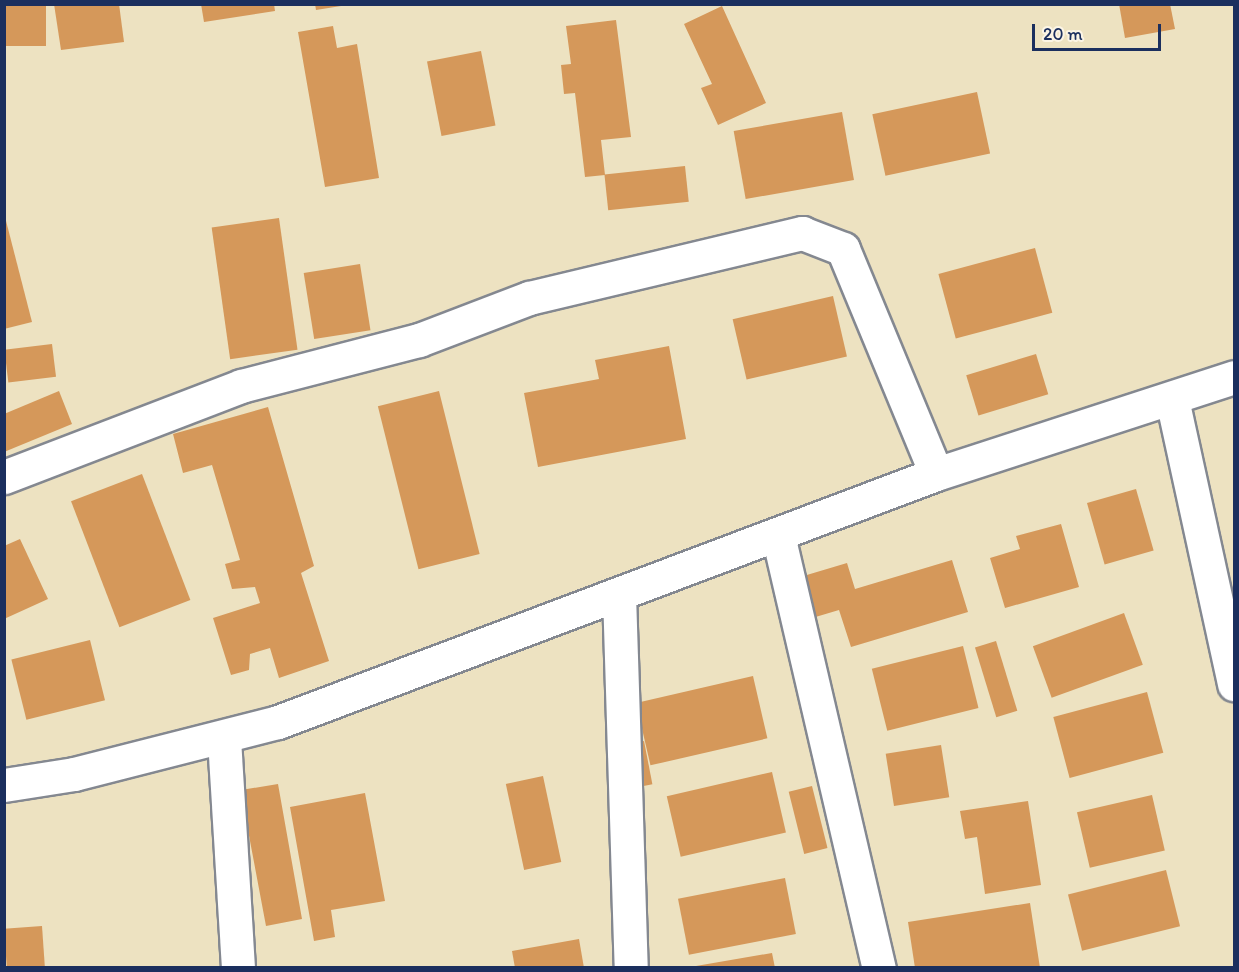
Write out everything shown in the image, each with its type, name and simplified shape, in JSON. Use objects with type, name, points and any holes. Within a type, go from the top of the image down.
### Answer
[{"type":"street","points":[[4,477],[241,386],[419,340],[529,298],[802,233],[843,249],[936,474]]},
{"type":"street","points":[[4,785],[74,774],[224,739],[778,535],[936,474],[1234,377]]},
{"type":"street","points":[[1172,399],[1234,684]]},
{"type":"street","points":[[778,535],[879,968]]},
{"type":"street","points":[[619,594],[632,968]]},
{"type":"street","points":[[224,739],[238,968]]},
{"type":"building","points":[[54,4],[119,4],[124,42],[61,50]]},
{"type":"building","points":[[201,4],[274,4],[275,11],[204,22]]},
{"type":"building","points":[[315,4],[341,4],[341,6],[316,10]]},
{"type":"building","points":[[1119,4],[1170,4],[1175,29],[1125,38]]},
{"type":"building","points":[[4,5],[46,5],[46,46],[4,46]]},
{"type":"building","points":[[722,6],[766,103],[718,125],[701,88],[712,84],[684,24]]},
{"type":"building","points":[[616,20],[631,137],[601,140],[605,175],[585,177],[575,93],[564,94],[561,65],[571,64],[566,26]]},
{"type":"building","points":[[333,26],[337,48],[357,44],[379,178],[325,187],[298,32]]},
{"type":"building","points":[[481,51],[496,126],[442,136],[427,61]]},
{"type":"building","points":[[977,92],[990,154],[885,176],[872,114]]},
{"type":"building","points":[[842,112],[854,180],[746,199],[734,131]]},
{"type":"building","points":[[685,166],[689,202],[608,210],[604,174]]},
{"type":"building","points":[[4,213],[32,322],[4,329]]},
{"type":"building","points":[[279,218],[298,350],[230,359],[212,227]]},
{"type":"building","points":[[1035,248],[1052,313],[956,339],[938,274]]},
{"type":"building","points":[[360,264],[370,330],[314,339],[304,273]]},
{"type":"building","points":[[833,296],[847,356],[747,380],[733,319]]},
{"type":"building","points":[[52,344],[56,377],[8,383],[4,350]]},
{"type":"building","points":[[669,346],[686,439],[538,467],[524,393],[599,379],[595,360]]},
{"type":"building","points":[[1036,354],[1048,394],[978,416],[966,375]]},
{"type":"building","points":[[59,391],[72,424],[4,452],[4,414]]},
{"type":"building","points":[[439,391],[480,554],[419,569],[378,406]]},
{"type":"building","points":[[268,407],[314,566],[301,573],[329,661],[279,678],[270,648],[250,654],[249,670],[231,675],[213,618],[260,603],[255,587],[232,589],[225,564],[240,560],[212,465],[183,473],[173,434]]},
{"type":"building","points":[[142,474],[190,600],[119,627],[71,501]]},
{"type":"building","points":[[1136,489],[1154,551],[1105,565],[1087,503]]},
{"type":"building","points":[[1061,524],[1079,587],[1005,608],[990,558],[1020,549],[1016,536]]},
{"type":"building","points":[[20,539],[48,599],[4,619],[4,546]]},
{"type":"building","points":[[952,560],[968,612],[851,647],[839,610],[792,624],[780,583],[847,563],[855,589]]},
{"type":"building","points":[[1124,613],[1143,665],[1052,698],[1033,646]]},
{"type":"building","points":[[90,640],[105,700],[26,720],[11,660]]},
{"type":"building","points":[[996,641],[1017,711],[996,717],[975,647]]},
{"type":"building","points":[[963,646],[978,708],[887,731],[872,669]]},
{"type":"building","points":[[753,676],[767,738],[650,765],[636,703]]},
{"type":"building","points":[[1147,692],[1163,753],[1070,778],[1053,717]]},
{"type":"building","points":[[644,741],[652,784],[635,788],[626,744]]},
{"type":"building","points":[[941,745],[949,797],[894,806],[886,754]]},
{"type":"building","points":[[772,772],[786,832],[681,857],[667,796]]},
{"type":"building","points":[[543,776],[561,862],[524,870],[506,784]]},
{"type":"building","points":[[278,784],[302,919],[266,926],[247,825],[229,828],[241,790]]},
{"type":"building","points":[[812,786],[827,848],[804,854],[789,792]]},
{"type":"building","points":[[365,793],[385,901],[331,910],[335,937],[314,941],[290,807]]},
{"type":"building","points":[[1152,795],[1165,851],[1090,868],[1077,812]]},
{"type":"building","points":[[1028,801],[1041,885],[985,894],[977,837],[965,839],[960,811]]},
{"type":"building","points":[[1166,870],[1180,926],[1082,951],[1068,894]]},
{"type":"building","points":[[785,878],[796,934],[689,955],[678,899]]},
{"type":"building","points":[[1030,903],[1040,968],[915,968],[908,922]]},
{"type":"building","points":[[42,926],[45,968],[7,968],[4,929]]},
{"type":"building","points":[[579,939],[584,968],[515,968],[512,951]]},
{"type":"building","points":[[772,953],[775,968],[696,968],[696,966]]}]
